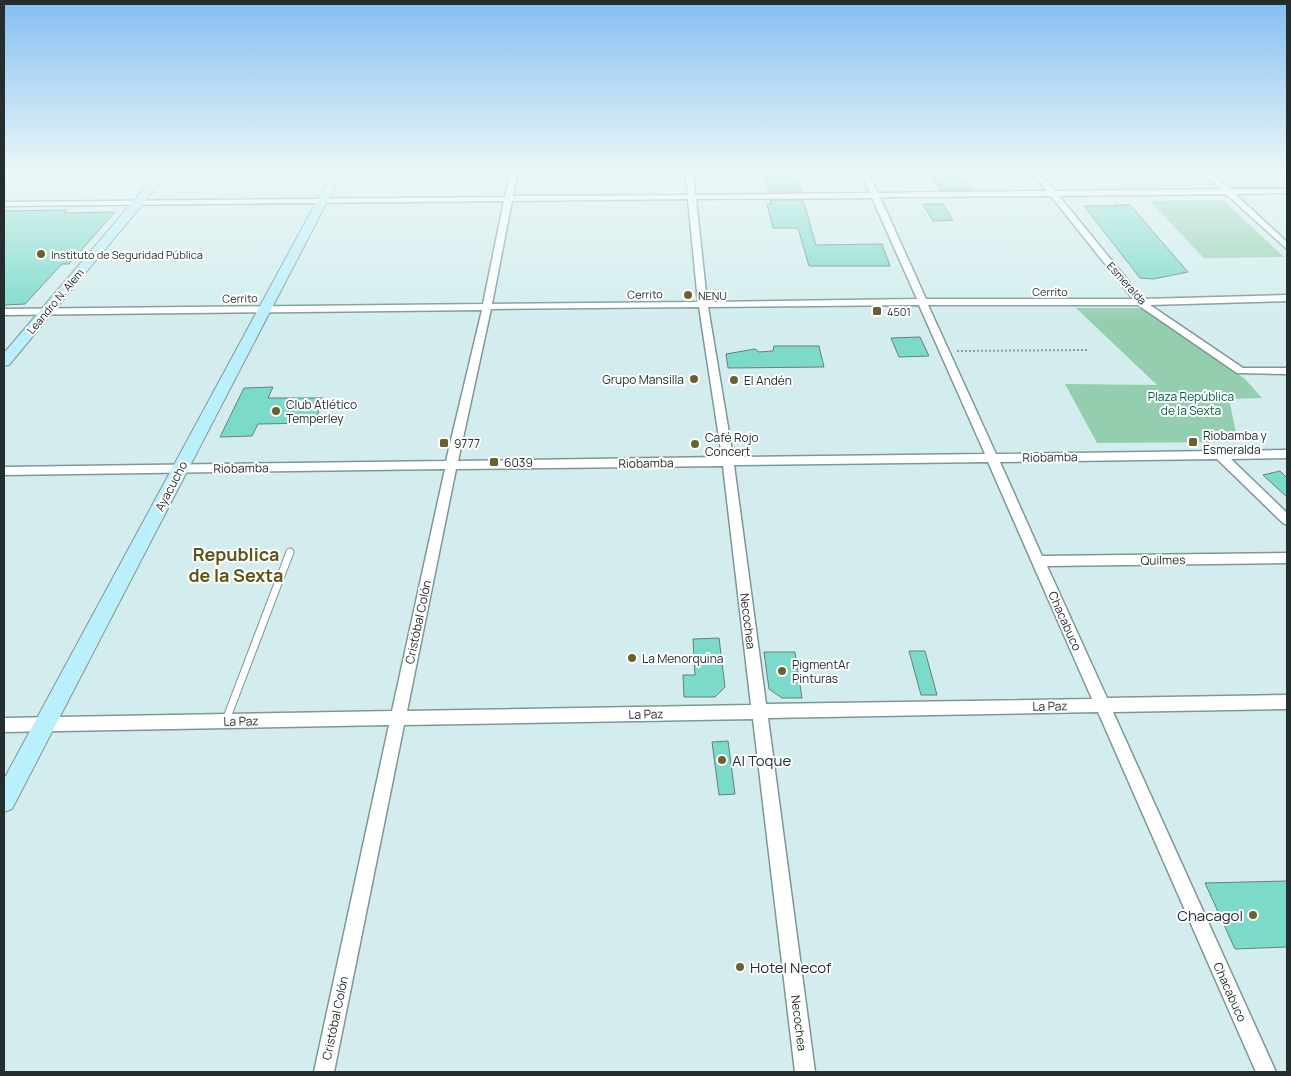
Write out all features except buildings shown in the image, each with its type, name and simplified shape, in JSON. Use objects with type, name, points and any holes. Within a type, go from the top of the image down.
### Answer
[{"type":"main road","name":"Leandro N. Alem","points":[[4,362],[123,221]]},
{"type":"main road","name":"Ayacucho","points":[[4,800],[312,221]]},
{"type":"street","name":"Cristóbal Colón","points":[[324,1072],[504,221]]},
{"type":"street","name":"Necochea","points":[[694,221],[703,305],[728,462],[805,1072]]},
{"type":"street","name":"Chacabuco","points":[[888,221],[1266,1072]]},
{"type":"street","name":"Esmeralda","points":[[1074,221],[1140,302],[1240,371],[1287,371]]},
{"type":"street","points":[[1260,221],[1287,246]]},
{"type":"street","name":"Cerrito","points":[[4,312],[923,302],[1140,302],[1287,298]]},
{"type":"street","name":"Riobamba","points":[[4,471],[1287,454]]},
{"type":"street","points":[[1220,455],[1287,520]]},
{"type":"street","name":"Quilmes","points":[[1038,561],[1287,558]]},
{"type":"street","name":"La Paz","points":[[4,725],[1287,702]]},
{"type":"lane","points":[[225,722],[290,552]]},
{"type":"path","points":[[945,352],[1088,350]]},
{"type":"green space","points":[[1169,221],[1246,221],[1284,257],[1204,258]]},
{"type":"green space","name":"Plaza República de la Sexta","points":[[1076,308],[1142,308],[1245,379],[1262,398],[1229,399],[1238,442],[1097,443],[1065,384],[1157,385]]},
{"type":"place","name":"Instituto de Seguridad Pública","points":[[41,254]]},
{"type":"place","name":"NENU","points":[[688,295]]},
{"type":"place","name":"4501","points":[[877,311]]},
{"type":"place","name":"Grupo Mansilla","points":[[694,379]]},
{"type":"place","name":"El Andén","points":[[734,380]]},
{"type":"place","name":"Club Atlético Temperley","points":[[276,411]]},
{"type":"place","name":"Riobamba y Esmeralda","points":[[1193,442]]},
{"type":"place","name":"9777","points":[[444,443]]},
{"type":"place","name":"Café Rojo Concert","points":[[695,444]]},
{"type":"place","name":"6039","points":[[494,462]]},
{"type":"place","name":"La Menorquina","points":[[632,658]]},
{"type":"place","name":"PigmentAr Pinturas","points":[[782,671]]},
{"type":"place","name":"Al Toque","points":[[722,760]]},
{"type":"place","name":"Chacagol","points":[[1253,915]]},
{"type":"place","name":"Hotel Necof","points":[[740,967]]},
{"type":"district","name":"Republica de la Sexta","points":[[236,564]]}]
